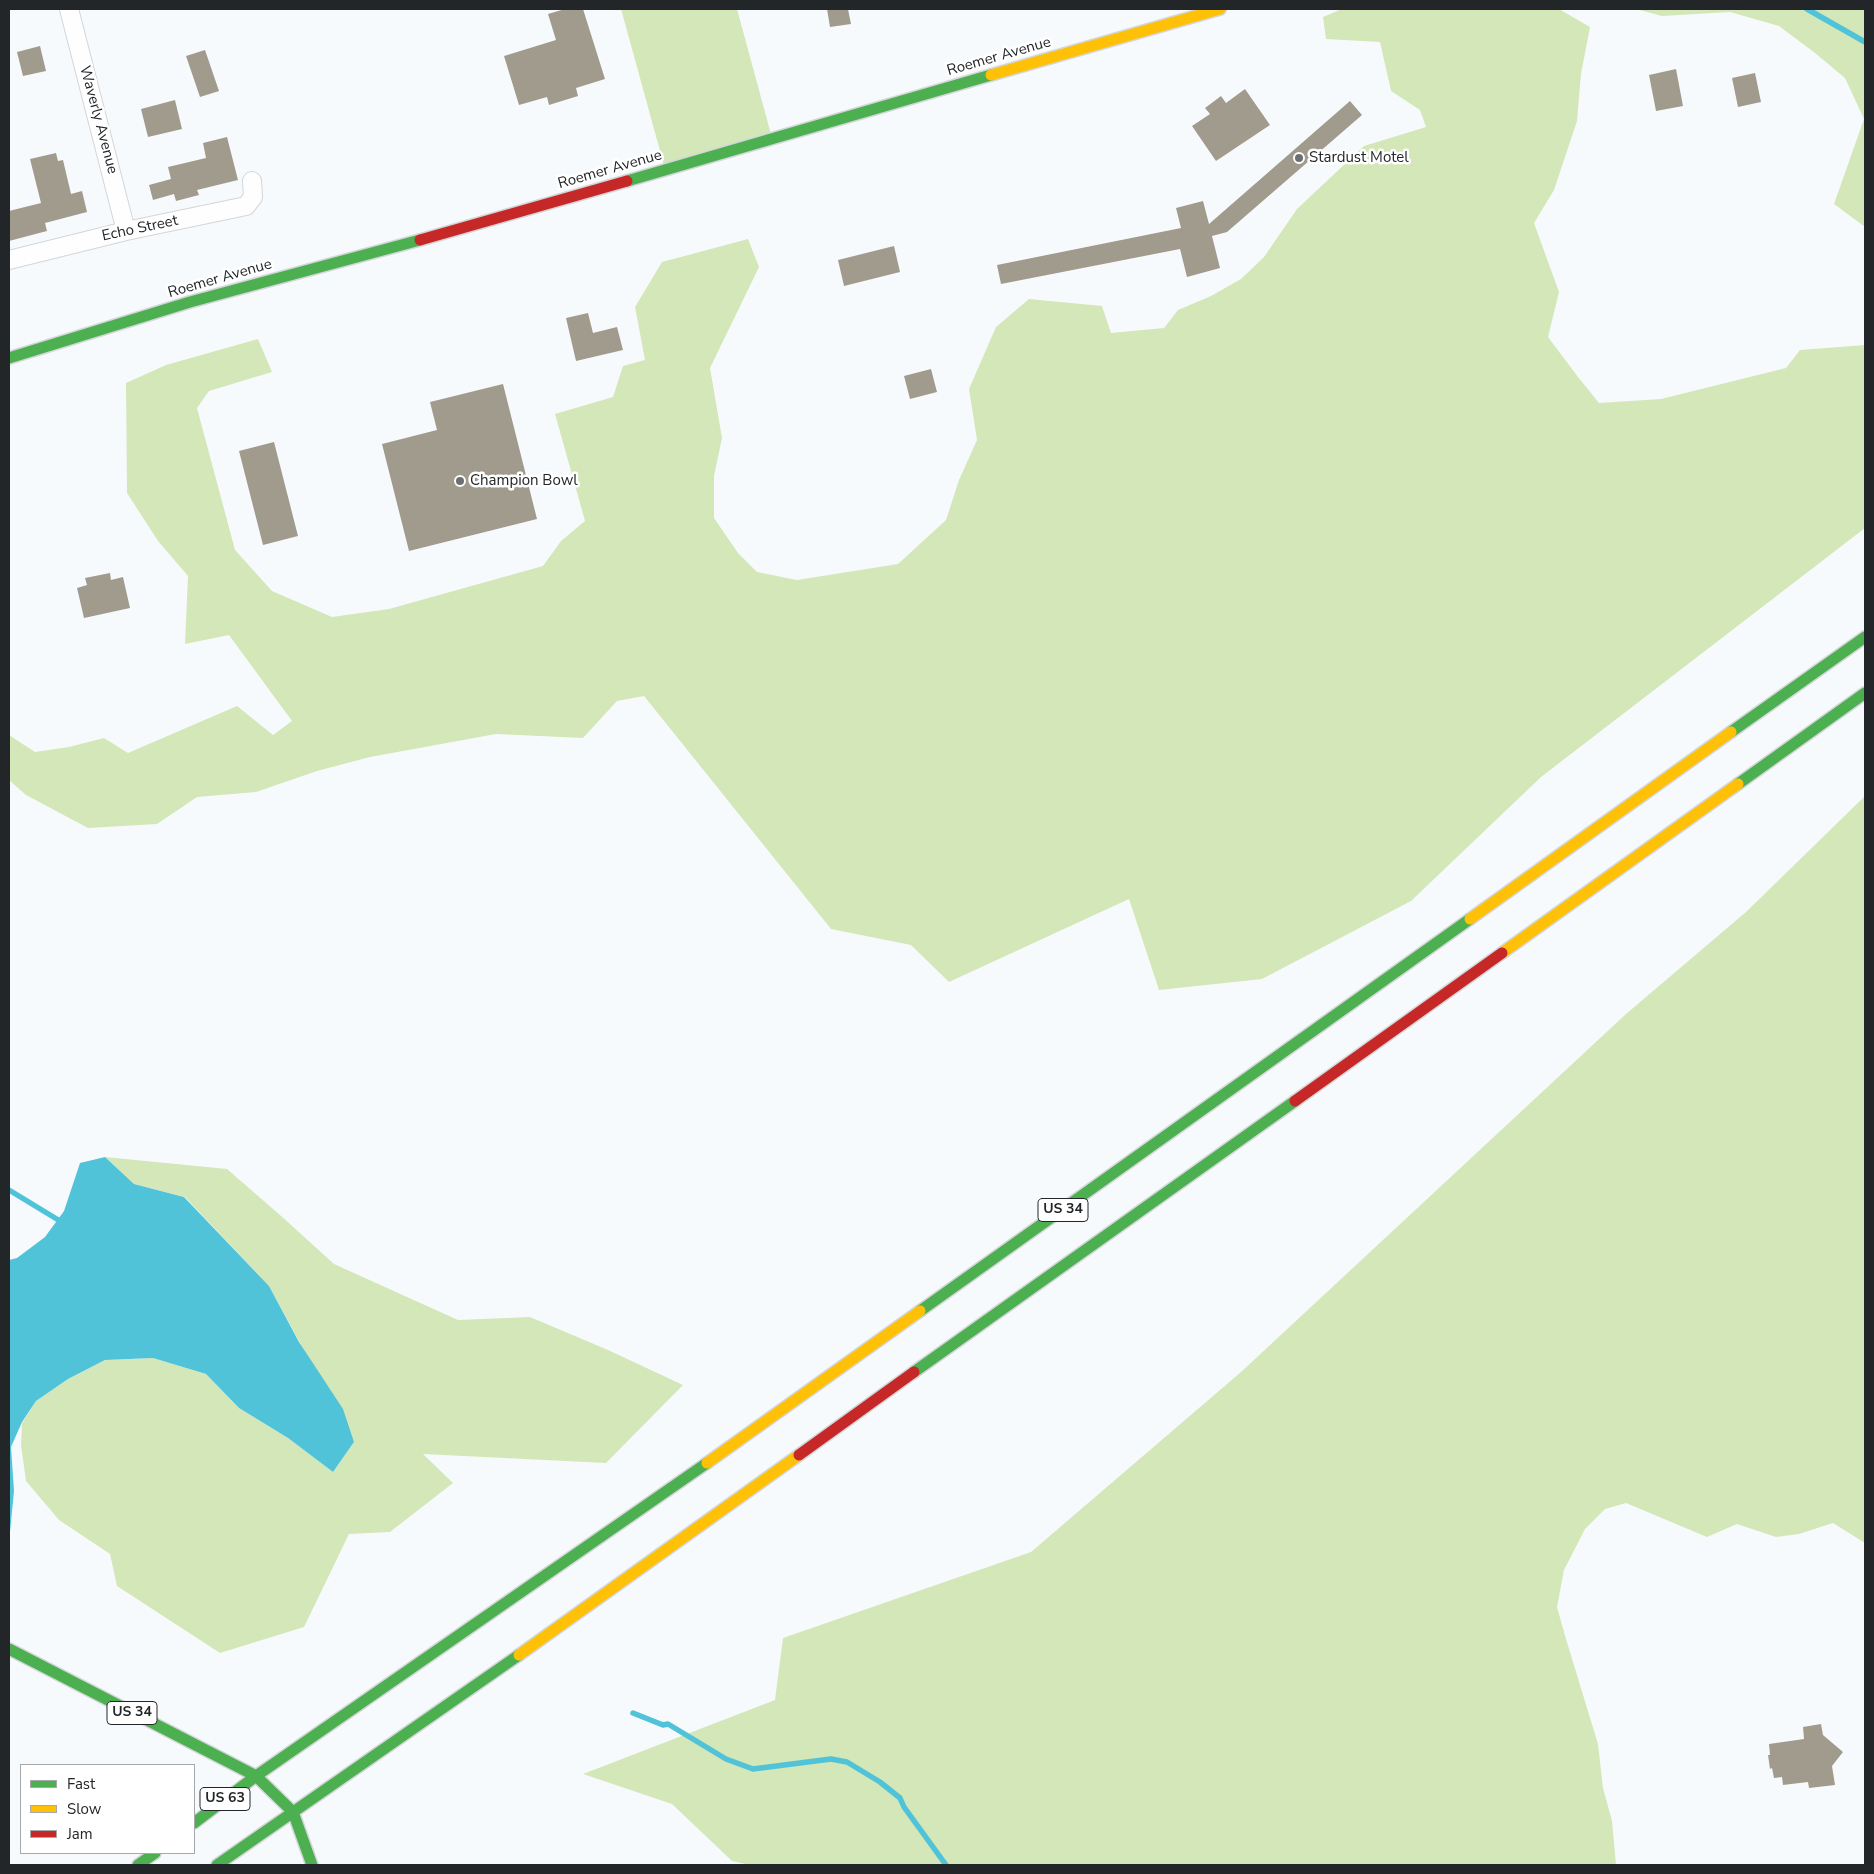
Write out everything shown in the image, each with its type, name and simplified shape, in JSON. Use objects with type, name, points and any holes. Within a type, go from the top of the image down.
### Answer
[{"type":"main road","name":"Roemer Avenue","points":[[9,358],[190,302],[464,228],[1220,9]]},
{"type":"main road","name":"US 34","points":[[9,1649],[256,1776],[715,1458],[1865,637]]},
{"type":"main road","points":[[217,1865],[495,1672],[1865,693]]},
{"type":"main road","points":[[256,1776],[293,1812],[312,1865]]},
{"type":"main road","name":"US 63","points":[[195,1822],[256,1776]]},
{"type":"main road","points":[[138,1865],[154,1854]]},
{"type":"street","name":"Waverly Avenue","points":[[69,9],[126,231]]},
{"type":"street","name":"Echo Street","points":[[9,260],[126,231],[246,206],[253,197],[252,181]]},
{"type":"green space","points":[[621,9],[737,9],[772,138],[665,169]]},
{"type":"green space","points":[[1342,9],[1559,9],[1590,27],[1581,74],[1577,121],[1554,190],[1534,223],[1559,292],[1548,337],[1599,403],[1661,399],[1786,368],[1800,350],[1865,345],[1865,528],[1541,777],[1411,901],[1262,979],[1159,990],[1129,899],[949,982],[911,945],[831,929],[644,696],[617,701],[583,738],[496,734],[370,757],[317,771],[256,792],[197,797],[157,824],[88,828],[26,795],[9,780],[9,735],[35,752],[69,747],[104,738],[128,753],[237,706],[273,735],[292,721],[229,635],[185,644],[188,576],[158,541],[127,493],[126,383],[166,365],[258,339],[272,372],[209,391],[197,408],[235,550],[272,591],[332,617],[389,609],[543,566],[561,541],[585,521],[555,414],[613,397],[623,366],[645,360],[635,307],[662,262],[748,239],[759,267],[710,368],[722,438],[714,476],[714,518],[738,553],[757,572],[797,580],[898,564],[946,520],[959,480],[977,440],[969,389],[996,327],[1029,299],[1102,306],[1111,333],[1164,328],[1178,310],[1211,296],[1241,279],[1264,257],[1297,209],[1364,146],[1426,127],[1420,110],[1391,91],[1380,42],[1326,39],[1323,17]]},
{"type":"green space","points":[[1636,9],[1865,9],[1865,227],[1834,204],[1864,119],[1845,78],[1779,26],[1730,12],[1662,16]]},
{"type":"green space","points":[[1865,796],[1865,1543],[1833,1523],[1799,1534],[1776,1537],[1737,1524],[1707,1537],[1626,1503],[1605,1509],[1585,1529],[1564,1570],[1557,1607],[1598,1744],[1603,1788],[1612,1821],[1616,1865],[750,1865],[732,1861],[672,1804],[583,1774],[775,1700],[783,1638],[1031,1552],[1241,1372],[1626,1014],[1746,912]]},
{"type":"green space","points":[[105,1157],[227,1169],[334,1264],[458,1320],[530,1317],[608,1350],[683,1385],[606,1463],[423,1454],[453,1483],[390,1532],[349,1534],[304,1627],[220,1653],[117,1586],[110,1554],[59,1520],[26,1481],[21,1445],[22,1423],[36,1401],[68,1379],[105,1360],[153,1358],[206,1374],[239,1408],[288,1438],[333,1472],[354,1442],[269,1286],[185,1197],[134,1184]]},
{"type":"water","points":[[105,1157],[134,1184],[184,1197],[269,1286],[299,1342],[343,1409],[354,1442],[333,1472],[288,1438],[239,1408],[206,1374],[153,1358],[105,1360],[68,1379],[36,1401],[22,1422],[11,1447],[14,1491],[9,1542],[9,1260],[17,1258],[45,1237],[64,1211],[80,1163]]},
{"type":"building","points":[[565,9],[583,9],[605,79],[576,88],[578,96],[549,105],[547,97],[519,105],[504,56],[556,40],[548,14]]},
{"type":"building","points":[[827,9],[848,9],[851,24],[830,27]]},
{"type":"building","points":[[40,46],[46,71],[23,76],[17,52]]},
{"type":"building","points":[[205,50],[219,91],[200,97],[186,56]]},
{"type":"building","points":[[1676,69],[1683,106],[1656,111],[1649,75]]},
{"type":"building","points":[[1755,73],[1761,102],[1738,107],[1732,78]]},
{"type":"building","points":[[1245,89],[1270,125],[1216,161],[1192,126],[1210,114],[1205,108],[1221,96],[1226,103]]},
{"type":"building","points":[[175,100],[182,129],[148,137],[141,109]]},
{"type":"building","name":"Stardust Motel","points":[[1350,101],[1362,115],[1227,232],[1212,236],[1220,268],[1187,277],[1180,249],[1001,284],[997,265],[1181,228],[1176,208],[1203,201],[1209,224]]},
{"type":"building","points":[[227,137],[238,180],[197,190],[199,195],[176,201],[174,194],[153,200],[149,185],[171,179],[168,167],[206,158],[203,143]]},
{"type":"building","points":[[56,153],[58,161],[63,160],[71,194],[82,191],[87,212],[45,223],[47,231],[9,241],[9,211],[41,203],[30,159]]},
{"type":"building","points":[[894,246],[900,272],[844,286],[838,260]]},
{"type":"building","points":[[588,313],[593,333],[617,327],[623,350],[576,361],[566,318]]},
{"type":"building","points":[[931,369],[937,392],[910,399],[904,376]]},
{"type":"building","name":"Champion Bowl","points":[[503,384],[537,519],[409,551],[382,444],[437,430],[430,402]]},
{"type":"building","points":[[274,442],[298,536],[263,545],[239,451]]},
{"type":"building","points":[[110,573],[111,580],[123,577],[130,608],[84,618],[77,588],[87,585],[85,578]]},
{"type":"building","points":[[1821,1724],[1823,1735],[1843,1752],[1832,1766],[1835,1785],[1809,1788],[1808,1782],[1783,1785],[1782,1777],[1774,1778],[1772,1768],[1770,1769],[1769,1744],[1804,1739],[1803,1727]]},
{"type":"waterway","points":[[1807,9],[1865,42]]},
{"type":"waterway","points":[[9,1190],[60,1221],[64,1221]]},
{"type":"waterway","points":[[633,1713],[663,1725],[668,1724],[726,1759],[753,1769],[831,1759],[847,1762],[880,1782],[900,1798],[904,1807],[946,1865]]},
{"type":"traffic: fast","points":[[627,181],[991,75]]},
{"type":"traffic: fast","points":[[9,358],[190,302],[420,240]]},
{"type":"traffic: fast","points":[[1731,732],[1865,637]]},
{"type":"traffic: fast","points":[[1738,784],[1865,693]]},
{"type":"traffic: fast","points":[[920,1311],[1470,919]]},
{"type":"traffic: fast","points":[[914,1372],[1295,1101]]},
{"type":"traffic: fast","points":[[195,1822],[256,1776],[707,1463]]},
{"type":"traffic: fast","points":[[9,1649],[256,1776],[293,1812],[312,1865]]},
{"type":"traffic: fast","points":[[217,1865],[519,1655]]},
{"type":"traffic: fast","points":[[138,1865],[154,1854]]},
{"type":"traffic: slow","points":[[991,75],[1220,9]]},
{"type":"traffic: slow","points":[[1470,919],[1731,732]]},
{"type":"traffic: slow","points":[[1502,953],[1738,784]]},
{"type":"traffic: slow","points":[[707,1463],[920,1311]]},
{"type":"traffic: slow","points":[[519,1655],[799,1455]]},
{"type":"traffic: jam","points":[[420,240],[627,181]]},
{"type":"traffic: jam","points":[[1295,1101],[1502,953]]},
{"type":"traffic: jam","points":[[799,1455],[914,1372]]},
{"type":"place","name":"Stardust Motel","points":[[1299,158]]},
{"type":"place","name":"Champion Bowl","points":[[460,481]]}]
